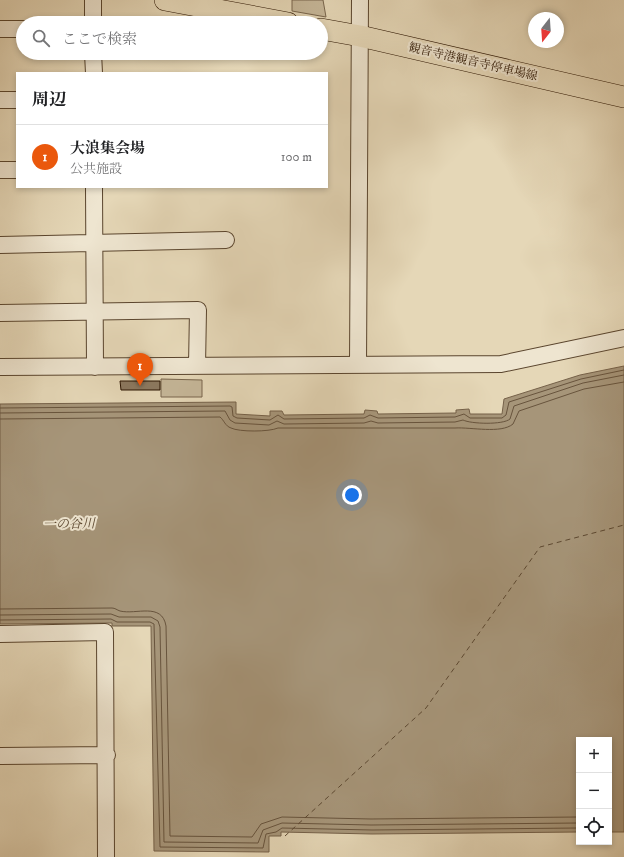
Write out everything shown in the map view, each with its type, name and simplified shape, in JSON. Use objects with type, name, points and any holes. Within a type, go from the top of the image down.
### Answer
[{"type":"main road","points":[[165,0],[251,16]]},
{"type":"main road","name":"観音寺港観音寺停車場線","points":[[328,30],[360,36],[624,97]]},
{"type":"street","points":[[93,0],[93,16]]},
{"type":"street","points":[[358,365],[360,0]]},
{"type":"street","points":[[0,29],[16,29]]},
{"type":"street","points":[[93,60],[94,72]]},
{"type":"street","points":[[0,100],[16,100]]},
{"type":"street","points":[[0,170],[16,170]]},
{"type":"street","points":[[94,188],[95,367]]},
{"type":"street","points":[[0,244],[226,240]]},
{"type":"street","points":[[0,314],[198,310],[197,366]]},
{"type":"street","points":[[0,367],[502,364],[624,338]]},
{"type":"street","points":[[0,634],[105,632],[107,755],[106,857]]},
{"type":"street","points":[[0,756],[107,755]]},
{"type":"shaded area","points":[[292,0],[323,0],[326,16],[320,16],[292,11]]},
{"type":"shaded area","points":[[161,379],[202,380],[202,397],[161,397]]},
{"type":"water","name":"一の谷川","points":[[624,366],[624,832],[612,832],[612,737],[576,737],[576,832],[372,834],[281,832],[281,836],[269,836],[269,852],[154,851],[151,626],[112,626],[112,623],[0,624],[0,404],[236,402],[236,414],[270,416],[270,411],[282,411],[284,415],[364,414],[365,410],[377,411],[378,414],[456,413],[456,410],[469,409],[470,414],[502,414],[504,399],[580,375]]},
{"type":"building","points":[[120,381],[160,381],[160,390],[121,390]]},
{"type":"ferry route","points":[[285,836],[426,708],[540,547],[624,525]]},
{"type":"place","name":"大浪集会場","points":[[140,386]]}]
